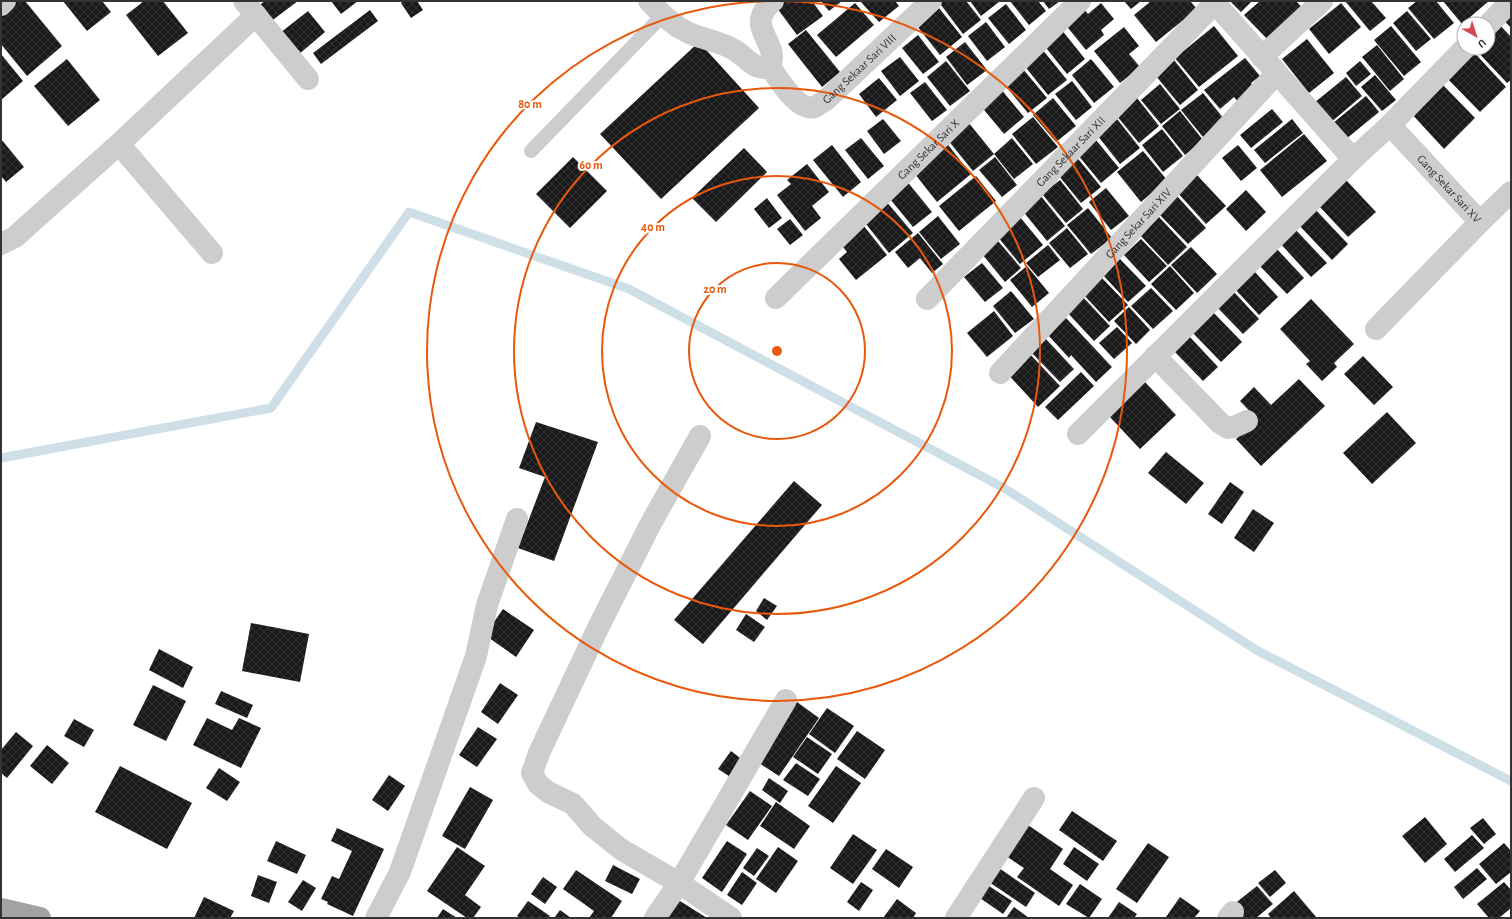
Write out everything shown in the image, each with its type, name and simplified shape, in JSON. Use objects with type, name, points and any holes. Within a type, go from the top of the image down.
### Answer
[{"type":"highway","points":[[1,909],[40,918]]},
{"type":"street","points":[[1,5],[5,1]]},
{"type":"street","points":[[656,8],[687,32],[735,50],[757,68],[764,69],[770,67],[772,52],[761,27],[761,16],[765,8],[773,1]]},
{"type":"street","name":"Gang Sekaar Sari VIII","points":[[770,67],[794,100],[804,107],[814,107],[826,100],[931,1]]},
{"type":"street","name":"Gang Sekar Sari X","points":[[776,298],[1080,1]]},
{"type":"street","points":[[1262,57],[1322,1]]},
{"type":"street","points":[[1496,17],[1511,1]]},
{"type":"street","points":[[1214,2],[1353,159]]},
{"type":"street","name":"Gang Sekaar Sari XII","points":[[927,299],[1214,2]]},
{"type":"street","points":[[1,244],[15,237],[119,144],[250,8],[308,79]]},
{"type":"street","points":[[1078,434],[1353,159],[1390,125],[1457,56]]},
{"type":"street","name":"Gang Sekar Sari XIV","points":[[1000,373],[1277,73]]},
{"type":"street","name":"Gang Sekar Sari XV","points":[[1390,125],[1480,222],[1511,192]]},
{"type":"street","points":[[119,144],[212,253]]},
{"type":"street","points":[[1376,329],[1480,222]]},
{"type":"street","points":[[1156,356],[1220,423],[1228,428],[1247,421]]},
{"type":"street","points":[[700,436],[651,523],[601,621],[539,753],[532,773],[538,784],[548,792],[573,804],[592,826],[622,850],[678,883],[731,918]]},
{"type":"street","points":[[376,918],[400,872],[476,656],[487,605],[517,519]]},
{"type":"street","points":[[655,918],[678,883],[786,700]]},
{"type":"street","points":[[956,918],[1034,798]]},
{"type":"lane","points":[[531,151],[656,8]]},
{"type":"building","points":[[11,1],[25,1],[62,46],[27,76],[1,44],[1,9]]},
{"type":"building","points":[[63,1],[102,1],[111,12],[87,31]]},
{"type":"building","points":[[144,1],[163,1],[188,33],[158,56],[126,15]]},
{"type":"building","points":[[265,1],[298,1],[266,25],[254,9]]},
{"type":"building","points":[[331,1],[358,1],[341,14]]},
{"type":"building","points":[[403,1],[417,1],[423,10],[411,18],[401,3]]},
{"type":"building","points":[[778,1],[812,1],[823,16],[797,35],[774,4]]},
{"type":"building","points":[[821,1],[842,1],[829,11]]},
{"type":"building","points":[[895,1],[899,6],[879,22],[861,2]]},
{"type":"building","points":[[938,1],[966,1],[981,20],[963,34]]},
{"type":"building","points":[[970,1],[998,1],[999,2],[981,16]]},
{"type":"building","points":[[1010,1],[1038,1],[1046,11],[1029,25]]},
{"type":"building","points":[[1043,1],[1060,1],[1049,9]]},
{"type":"building","points":[[1124,1],[1141,1],[1131,9]]},
{"type":"building","points":[[1151,1],[1190,1],[1197,9],[1156,42],[1134,15]]},
{"type":"building","points":[[1230,1],[1252,1],[1241,12]]},
{"type":"building","points":[[1260,1],[1296,1],[1304,10],[1270,42],[1244,15]]},
{"type":"building","points":[[1345,1],[1371,1],[1386,18],[1370,31]]},
{"type":"building","points":[[1417,1],[1436,1],[1454,23],[1434,39],[1408,8]]},
{"type":"building","points":[[1443,1],[1489,1],[1471,16],[1456,17]]},
{"type":"building","points":[[855,3],[874,25],[836,57],[817,35]]},
{"type":"building","points":[[1101,3],[1114,19],[1101,30],[1104,35],[1086,50],[1064,23],[1083,8],[1088,14]]},
{"type":"building","points":[[1341,3],[1361,27],[1329,54],[1309,29]]},
{"type":"building","points":[[1006,4],[1026,30],[1009,44],[988,18]]},
{"type":"building","points":[[939,8],[962,37],[940,55],[917,26]]},
{"type":"building","points":[[1511,9],[1511,28],[1502,18]]},
{"type":"building","points":[[370,10],[378,21],[321,64],[313,53]]},
{"type":"building","points":[[308,11],[325,32],[298,55],[280,33]]},
{"type":"building","points":[[1407,11],[1431,39],[1416,51],[1393,23]]},
{"type":"building","points":[[986,22],[1005,47],[987,61],[968,36]]},
{"type":"building","points":[[1498,23],[1511,37],[1511,80],[1507,83],[1482,56],[1496,56],[1496,25]]},
{"type":"building","points":[[1214,26],[1238,56],[1199,87],[1175,58]]},
{"type":"building","points":[[1391,26],[1421,62],[1404,76],[1374,40]]},
{"type":"building","points":[[1124,27],[1139,46],[1129,54],[1140,67],[1120,83],[1094,51]]},
{"type":"building","points":[[1061,29],[1085,59],[1067,74],[1043,44]]},
{"type":"building","points":[[806,30],[840,72],[822,87],[788,44]]},
{"type":"building","points":[[918,35],[939,62],[923,74],[902,48]]},
{"type":"building","points":[[1307,39],[1334,73],[1309,93],[1282,59]]},
{"type":"building","points":[[699,42],[759,108],[661,199],[600,134]]},
{"type":"building","points":[[965,42],[987,70],[967,85],[946,57]]},
{"type":"building","points":[[1377,45],[1404,79],[1390,91],[1362,57]]},
{"type":"building","points":[[1042,49],[1067,80],[1048,95],[1023,64]]},
{"type":"building","points":[[1,54],[23,81],[1,100]]},
{"type":"building","points":[[1462,56],[1477,56],[1506,87],[1480,112],[1443,74]]},
{"type":"building","points":[[900,57],[919,81],[900,96],[881,71]]},
{"type":"building","points":[[1245,58],[1260,76],[1251,83],[1255,88],[1238,102],[1234,97],[1220,109],[1204,90]]},
{"type":"building","points":[[67,59],[100,100],[68,126],[34,86]]},
{"type":"building","points":[[1091,59],[1114,87],[1094,103],[1072,75]]},
{"type":"building","points":[[1174,60],[1198,90],[1180,105],[1155,75]]},
{"type":"building","points":[[946,61],[970,91],[950,106],[927,77]]},
{"type":"building","points":[[1360,61],[1371,74],[1356,86],[1346,73]]},
{"type":"building","points":[[1023,69],[1047,98],[1028,113],[1004,84]]},
{"type":"building","points":[[1375,75],[1396,100],[1382,111],[1361,87]]},
{"type":"building","points":[[1346,77],[1362,96],[1330,123],[1314,103]]},
{"type":"building","points":[[879,78],[897,100],[876,117],[859,94]]},
{"type":"building","points":[[1072,81],[1092,107],[1076,120],[1055,94]]},
{"type":"building","points":[[925,82],[947,110],[932,121],[910,93]]},
{"type":"building","points":[[1441,83],[1475,118],[1444,149],[1410,112]]},
{"type":"building","points":[[1160,84],[1180,109],[1161,124],[1141,100]]},
{"type":"building","points":[[1000,88],[1024,117],[1004,134],[980,105]]},
{"type":"building","points":[[1203,93],[1224,119],[1203,137],[1181,110]]},
{"type":"building","points":[[1366,96],[1379,112],[1346,139],[1333,123]]},
{"type":"building","points":[[1053,98],[1076,126],[1056,142],[1033,115]]},
{"type":"building","points":[[1137,98],[1159,126],[1139,143],[1116,115]]},
{"type":"building","points":[[1272,109],[1283,122],[1251,148],[1240,135]]},
{"type":"building","points":[[1180,111],[1203,140],[1185,155],[1162,126]]},
{"type":"building","points":[[1033,117],[1058,147],[1036,164],[1012,134]]},
{"type":"building","points":[[883,119],[901,141],[884,154],[867,131]]},
{"type":"building","points":[[1117,119],[1140,148],[1120,164],[1097,135]]},
{"type":"building","points":[[1292,119],[1303,133],[1265,163],[1254,150]]},
{"type":"building","points":[[968,122],[994,154],[973,171],[947,139]]},
{"type":"building","points":[[1162,129],[1183,156],[1163,172],[1142,145]]},
{"type":"building","points":[[1304,134],[1327,161],[1282,197],[1260,170]]},
{"type":"building","points":[[861,138],[884,166],[868,179],[845,150]]},
{"type":"building","points":[[1012,138],[1033,164],[1014,179],[994,154]]},
{"type":"building","points":[[1,139],[24,167],[6,182],[1,176]]},
{"type":"building","points":[[1096,140],[1119,168],[1101,183],[1078,155]]},
{"type":"building","points":[[945,141],[971,174],[937,202],[911,169]]},
{"type":"building","points":[[832,145],[861,182],[843,197],[813,160]]},
{"type":"building","points":[[1238,145],[1257,168],[1241,181],[1222,158]]},
{"type":"building","points":[[744,148],[767,172],[716,222],[692,198]]},
{"type":"building","points":[[1143,151],[1167,180],[1141,202],[1117,172]]},
{"type":"building","points":[[1075,155],[1101,187],[1081,203],[1055,171]]},
{"type":"building","points":[[573,157],[607,191],[570,228],[536,194]]},
{"type":"building","points":[[995,157],[1017,185],[1002,197],[979,170]]},
{"type":"building","points":[[807,164],[829,192],[812,206],[821,218],[805,231],[777,195],[791,184],[787,180]]},
{"type":"building","points":[[1195,173],[1226,206],[1206,224],[1176,191]]},
{"type":"building","points":[[976,176],[996,201],[959,231],[939,206]]},
{"type":"building","points":[[905,179],[932,212],[913,227],[886,194]]},
{"type":"building","points":[[1060,180],[1083,209],[1066,223],[1042,194]]},
{"type":"building","points":[[1346,180],[1376,212],[1348,237],[1319,206]]},
{"type":"building","points":[[1106,188],[1129,216],[1111,230],[1089,202]]},
{"type":"building","points":[[1246,190],[1266,212],[1246,231],[1226,209]]},
{"type":"building","points":[[1040,195],[1065,226],[1047,241],[1022,210]]},
{"type":"building","points":[[1177,196],[1206,228],[1188,244],[1159,214]]},
{"type":"building","points":[[767,198],[782,218],[769,228],[754,209]]},
{"type":"building","points":[[885,200],[913,233],[889,253],[862,219]]},
{"type":"building","points":[[1313,207],[1348,244],[1332,260],[1296,222]]},
{"type":"building","points":[[1088,208],[1112,238],[1091,254],[1067,225]]},
{"type":"building","points":[[938,216],[960,244],[941,259],[919,232]]},
{"type":"building","points":[[1020,217],[1043,245],[1020,264],[997,236]]},
{"type":"building","points":[[1159,217],[1187,247],[1168,265],[1140,235]]},
{"type":"building","points":[[790,219],[803,235],[790,245],[777,229]]},
{"type":"building","points":[[863,225],[887,255],[856,280],[839,259],[847,252],[840,243]]},
{"type":"building","points":[[1067,228],[1088,254],[1070,268],[1049,243]]},
{"type":"building","points":[[1294,228],[1327,263],[1311,277],[1279,242]]},
{"type":"building","points":[[918,233],[943,264],[932,273],[920,258],[908,268],[895,252]]},
{"type":"building","points":[[1141,239],[1167,266],[1149,282],[1124,255]]},
{"type":"building","points":[[998,241],[1021,268],[1005,282],[982,254]]},
{"type":"building","points":[[1048,245],[1060,260],[1038,277],[1026,263]]},
{"type":"building","points":[[1191,247],[1217,274],[1197,293],[1171,265]]},
{"type":"building","points":[[1275,247],[1304,278],[1287,294],[1257,263]]},
{"type":"building","points":[[1119,258],[1146,286],[1128,302],[1102,274]]},
{"type":"building","points":[[982,263],[1003,288],[985,302],[964,277]]},
{"type":"building","points":[[1027,266],[1049,293],[1032,307],[1010,280]]},
{"type":"building","points":[[1170,266],[1194,293],[1176,310],[1151,284]]},
{"type":"building","points":[[1254,271],[1278,297],[1259,315],[1235,289]]},
{"type":"building","points":[[1101,277],[1128,305],[1109,322],[1083,294]]},
{"type":"building","points":[[1151,288],[1173,311],[1153,329],[1131,306]]},
{"type":"building","points":[[1011,291],[1034,319],[1015,333],[993,306]]},
{"type":"building","points":[[1233,291],[1259,319],[1243,334],[1216,306]]},
{"type":"building","points":[[1082,296],[1110,326],[1094,341],[1066,311]]},
{"type":"building","points":[[1311,299],[1354,344],[1334,363],[1337,367],[1322,381],[1306,364],[1310,361],[1280,329]]},
{"type":"building","points":[[1129,307],[1150,330],[1136,344],[1114,321]]},
{"type":"building","points":[[1211,310],[1242,342],[1221,362],[1190,330]]},
{"type":"building","points":[[994,311],[1013,336],[987,357],[967,333]]},
{"type":"building","points":[[1066,318],[1112,367],[1096,382],[1071,355],[1069,358],[1048,335]]},
{"type":"building","points":[[1117,327],[1132,343],[1114,359],[1099,343]]},
{"type":"building","points":[[1189,336],[1218,367],[1203,381],[1174,351]]},
{"type":"building","points":[[1044,337],[1074,369],[1060,382],[1029,350]]},
{"type":"building","points":[[1026,350],[1060,386],[1038,407],[1004,370]]},
{"type":"building","points":[[1363,356],[1393,387],[1374,405],[1344,374]]},
{"type":"building","points":[[1081,372],[1094,386],[1058,420],[1045,407]]},
{"type":"building","points":[[1299,379],[1325,406],[1261,466],[1236,439],[1257,419],[1240,401],[1254,387],[1271,405]]},
{"type":"building","points":[[1145,382],[1176,415],[1140,449],[1109,416]]},
{"type":"building","points":[[1387,412],[1416,443],[1372,484],[1343,453]]},
{"type":"building","points":[[536,422],[598,442],[554,561],[518,548],[545,477],[519,468]]},
{"type":"building","points":[[1166,452],[1204,483],[1186,504],[1148,473]]},
{"type":"building","points":[[794,481],[822,505],[703,644],[674,620]]},
{"type":"building","points":[[1230,482],[1244,492],[1222,524],[1208,514]]},
{"type":"building","points":[[1253,509],[1274,523],[1254,552],[1234,538]]},
{"type":"building","points":[[764,598],[777,606],[767,620],[756,611]]},
{"type":"building","points":[[503,609],[534,630],[516,657],[485,635]]},
{"type":"building","points":[[746,614],[765,627],[754,642],[736,630]]},
{"type":"building","points":[[251,623],[309,634],[300,682],[242,671]]},
{"type":"building","points":[[159,649],[193,667],[183,688],[149,670]]},
{"type":"building","points":[[500,683],[518,695],[498,724],[481,712]]},
{"type":"building","points":[[153,685],[186,701],[166,741],[133,725]]},
{"type":"building","points":[[221,691],[253,705],[247,718],[215,704]]},
{"type":"building","points":[[797,702],[819,718],[779,776],[756,761]]},
{"type":"building","points":[[827,708],[854,726],[835,753],[809,734]]},
{"type":"building","points":[[207,718],[232,730],[239,718],[261,728],[241,768],[193,745]]},
{"type":"building","points":[[74,719],[94,730],[84,747],[64,736]]},
{"type":"building","points":[[478,727],[497,739],[477,767],[459,755]]},
{"type":"building","points":[[857,731],[885,750],[865,779],[837,759]]},
{"type":"building","points":[[16,732],[33,746],[7,778],[1,773],[1,750]]},
{"type":"building","points":[[807,737],[832,754],[818,774],[793,757]]},
{"type":"building","points":[[47,745],[69,763],[52,784],[30,766]]},
{"type":"building","points":[[731,751],[744,761],[732,778],[718,769]]},
{"type":"building","points":[[796,763],[820,779],[808,796],[783,780]]},
{"type":"building","points":[[120,766],[192,803],[167,849],[95,812]]},
{"type":"building","points":[[836,766],[861,783],[833,823],[808,806]]},
{"type":"building","points":[[219,768],[240,782],[227,801],[206,788]]},
{"type":"building","points":[[389,775],[405,786],[388,811],[372,800]]},
{"type":"building","points":[[769,778],[788,791],[780,803],[762,790]]},
{"type":"building","points":[[470,787],[493,800],[465,849],[442,836]]},
{"type":"building","points":[[750,791],[772,806],[748,840],[726,825]]},
{"type":"building","points":[[776,802],[810,826],[794,849],[760,826]]},
{"type":"building","points":[[1072,811],[1117,841],[1103,861],[1059,830]]},
{"type":"building","points":[[1425,817],[1447,844],[1425,863],[1402,836]]},
{"type":"building","points":[[1483,818],[1496,834],[1484,844],[1470,828]]},
{"type":"building","points":[[1025,823],[1063,849],[1050,869],[1073,885],[1059,906],[1017,877],[1024,868],[1003,854]]},
{"type":"building","points":[[337,828],[384,849],[353,916],[327,904],[328,902],[321,899],[332,876],[339,879],[352,851],[331,841]]},
{"type":"building","points":[[853,834],[877,850],[853,884],[830,868]]},
{"type":"building","points":[[1472,835],[1484,848],[1455,872],[1444,859]]},
{"type":"building","points":[[276,841],[306,855],[297,874],[267,861]]},
{"type":"building","points":[[727,841],[747,854],[722,892],[702,878]]},
{"type":"building","points":[[1148,843],[1169,857],[1137,903],[1116,889]]},
{"type":"building","points":[[1504,843],[1511,851],[1511,872],[1496,884],[1479,864]]},
{"type":"building","points":[[457,847],[485,866],[465,895],[481,907],[473,918],[467,918],[427,891]]},
{"type":"building","points":[[778,847],[798,861],[776,893],[756,879]]},
{"type":"building","points":[[1074,847],[1099,864],[1087,881],[1063,864]]},
{"type":"building","points":[[757,848],[769,856],[754,876],[743,868]]},
{"type":"building","points":[[886,849],[913,867],[899,888],[872,869]]},
{"type":"building","points":[[613,865],[640,879],[632,894],[605,881]]},
{"type":"building","points":[[999,868],[1035,893],[1026,907],[989,882]]},
{"type":"building","points":[[1477,868],[1487,879],[1463,899],[1454,887]]},
{"type":"building","points":[[576,870],[622,901],[611,918],[589,918],[594,911],[563,889]]},
{"type":"building","points":[[1275,870],[1286,883],[1270,897],[1258,883]]},
{"type":"building","points":[[742,872],[757,883],[742,905],[727,895]]},
{"type":"building","points":[[258,875],[277,882],[269,903],[251,896]]},
{"type":"building","points":[[543,877],[557,887],[545,904],[531,894]]},
{"type":"building","points":[[303,880],[316,888],[302,911],[288,902]]},
{"type":"building","points":[[861,882],[873,890],[859,911],[847,902]]},
{"type":"building","points":[[1504,882],[1511,890],[1511,908],[1499,918],[1489,918],[1477,904]]},
{"type":"building","points":[[1080,884],[1102,899],[1089,918],[1066,904]]},
{"type":"building","points":[[989,886],[1012,901],[1003,914],[980,898]]},
{"type":"building","points":[[1257,886],[1273,904],[1256,918],[1244,918],[1233,905]]},
{"type":"building","points":[[1294,891],[1317,918],[1271,918],[1268,914]]},
{"type":"building","points":[[672,896],[707,918],[658,918]]},
{"type":"building","points":[[204,897],[234,911],[230,918],[194,918]]},
{"type":"building","points":[[1180,897],[1200,911],[1194,918],[1166,917]]},
{"type":"building","points":[[897,899],[916,913],[913,918],[883,918]]},
{"type":"building","points":[[528,901],[550,916],[548,918],[521,918],[517,916]]},
{"type":"building","points":[[1119,902],[1137,914],[1134,918],[1108,918]]},
{"type":"building","points":[[1014,907],[1029,918],[1006,918]]},
{"type":"building","points":[[443,909],[457,918],[437,918]]},
{"type":"building","points":[[560,910],[571,918],[554,918]]},
{"type":"waterway","points":[[1,458],[271,408],[409,212],[629,289],[1004,488],[1258,651],[1511,781]]}]
